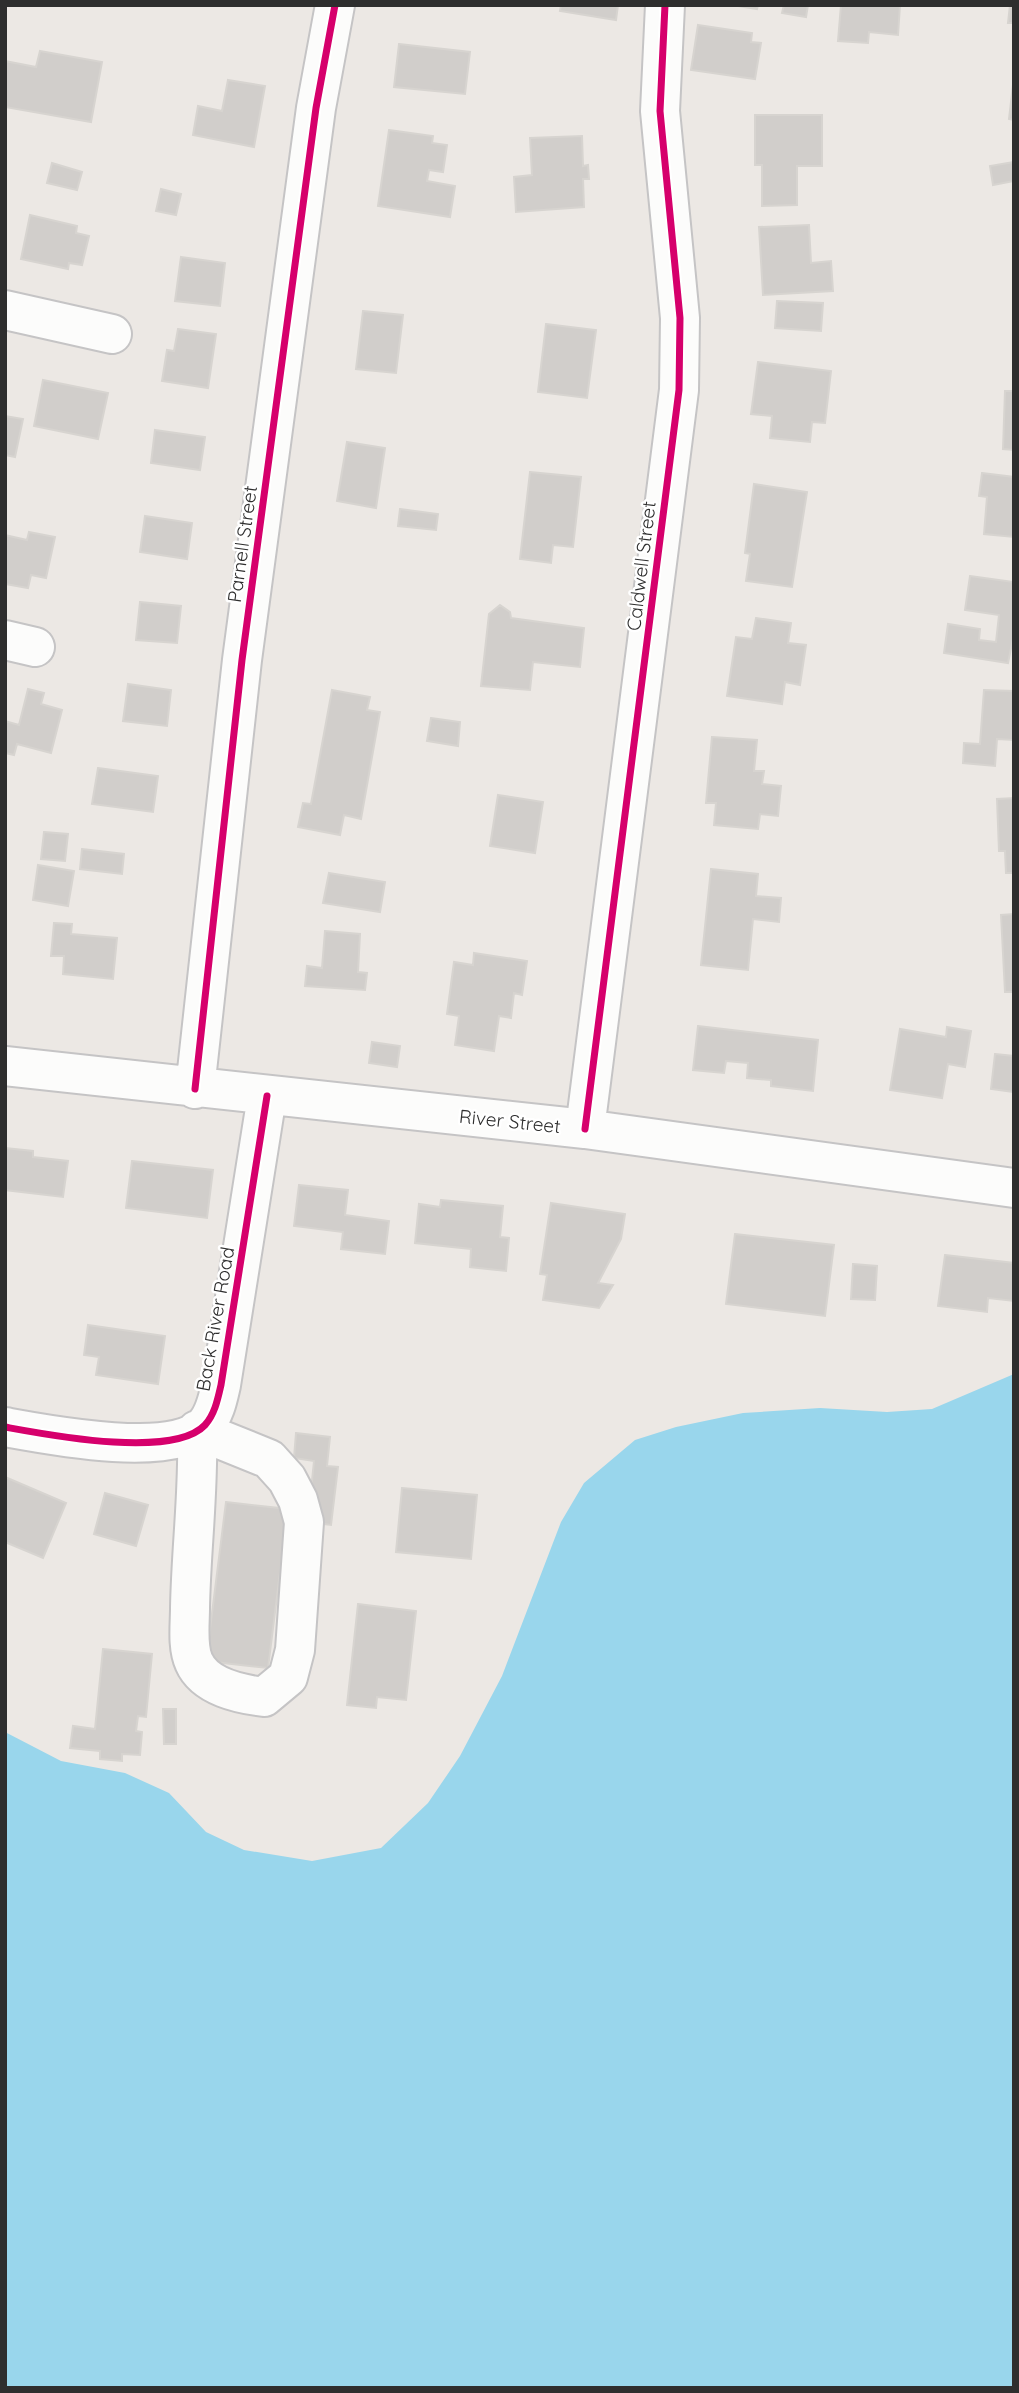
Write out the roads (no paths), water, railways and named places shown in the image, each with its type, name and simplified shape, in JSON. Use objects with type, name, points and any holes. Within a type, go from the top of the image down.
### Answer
[{"type":"street","name":"Parnell Street","points":[[195,1088],[244,647],[314,121],[335,5]]},
{"type":"street","name":"Caldwell Street","points":[[585,1129],[680,390],[680,318],[660,111],[665,5]]},
{"type":"street","points":[[5,310],[112,334]]},
{"type":"street","name":"River Street","points":[[5,1066],[585,1129],[1014,1188]]},
{"type":"street","name":"Back River Road","points":[[197,1430],[205,1425],[215,1406],[221,1385],[267,1096]]},
{"type":"street","points":[[5,1427],[121,1442],[187,1437],[197,1430]]},
{"type":"street","points":[[197,1430],[269,1459],[287,1479],[298,1500],[304,1522],[295,1650],[288,1677],[264,1697],[227,1690],[203,1675],[194,1662],[190,1636],[191,1554],[199,1476],[197,1430]]},
{"type":"water","points":[[1014,1374],[1014,2388],[5,2388],[5,1732],[61,1761],[125,1773],[169,1793],[206,1832],[244,1850],[312,1861],[381,1848],[428,1803],[460,1756],[502,1676],[561,1522],[584,1483],[635,1440],[676,1427],[743,1413],[820,1408],[887,1412],[932,1409]]}]
